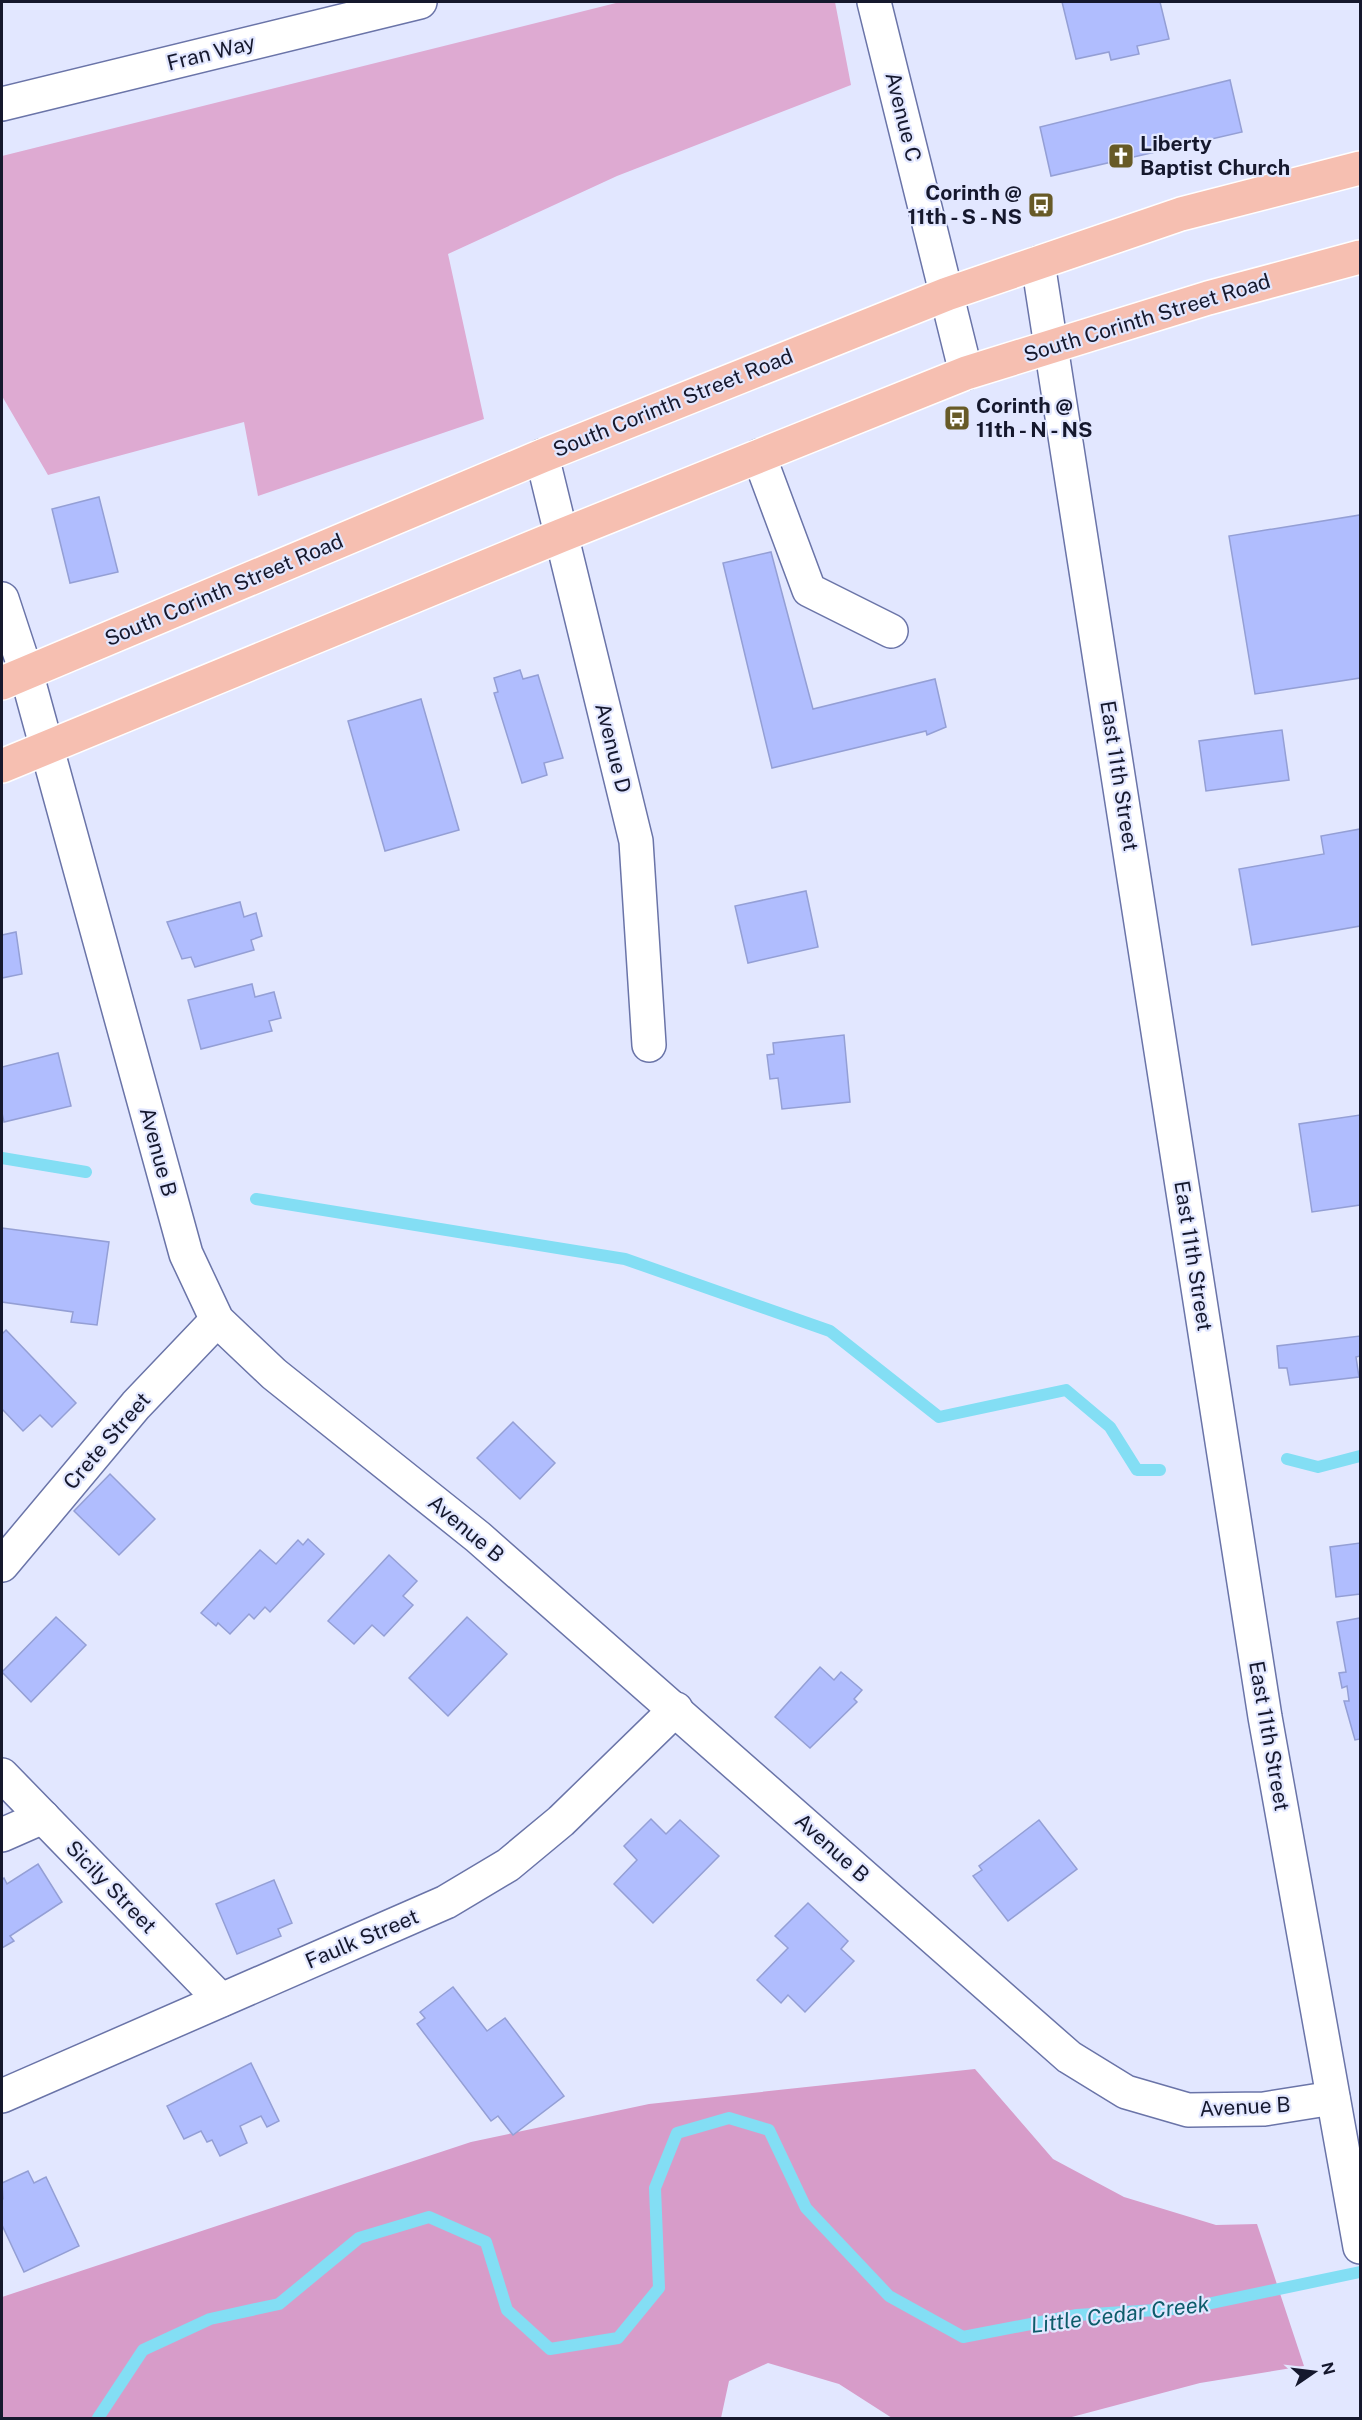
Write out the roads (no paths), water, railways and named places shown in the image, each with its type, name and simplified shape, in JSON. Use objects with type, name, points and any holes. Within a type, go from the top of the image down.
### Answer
[{"type":"main road","name":"South Corinth Street Road","points":[[14,677],[542,456],[947,294],[1180,214],[1358,169]]},
{"type":"main road","name":"South Corinth Street Road","points":[[2,766],[560,536],[966,373],[1208,298],[1360,257]]},
{"type":"street","name":"Fran Way","points":[[2,104],[420,2]]},
{"type":"street","name":"Avenue C","points":[[874,2],[966,373]]},
{"type":"street","name":"East 11th Street","points":[[1038,263],[1265,1717],[1360,2247]]},
{"type":"street","name":"Avenue D","points":[[542,456],[636,841],[649,1045]]},
{"type":"street","points":[[759,456],[809,591],[891,631]]},
{"type":"street","name":"Avenue B","points":[[2,599],[14,677],[47,747],[186,1254],[217,1320],[274,1374],[478,1537],[676,1709],[1069,2058],[1126,2091],[1188,2110],[1264,2109],[1333,2098]]},
{"type":"street","name":"Crete Street","points":[[2,1565],[136,1405],[217,1320]]},
{"type":"street","name":"Faulk Street","points":[[2,2096],[446,1902],[508,1866],[561,1821],[676,1709]]},
{"type":"street","name":"Sicily Street","points":[[2,1775],[221,2000]]},
{"type":"street","points":[[2,1835],[43,1818]]},
{"type":"waterway","points":[[2,1158],[86,1172]]},
{"type":"waterway","points":[[256,1199],[625,1259],[830,1331],[939,1417],[1066,1390],[1110,1427],[1137,1470],[1160,1470]]},
{"type":"waterway","points":[[1287,1459],[1318,1467],[1360,1456]]},
{"type":"waterway","name":"Little Cedar Creek","points":[[98,2418],[143,2350],[210,2319],[279,2304],[359,2238],[429,2217],[486,2242],[507,2310],[550,2349],[618,2338],[659,2288],[655,2188],[677,2133],[729,2118],[769,2130],[806,2208],[889,2296],[963,2337],[1077,2315],[1188,2308],[1360,2272]]},
{"type":"place","name":"Liberty Baptist Church","points":[[1121,156]]},
{"type":"place","name":"Corinth @ 11th - S - NS","points":[[1041,205]]},
{"type":"place","name":"Corinth @ 11th - N - NS","points":[[957,418]]}]
